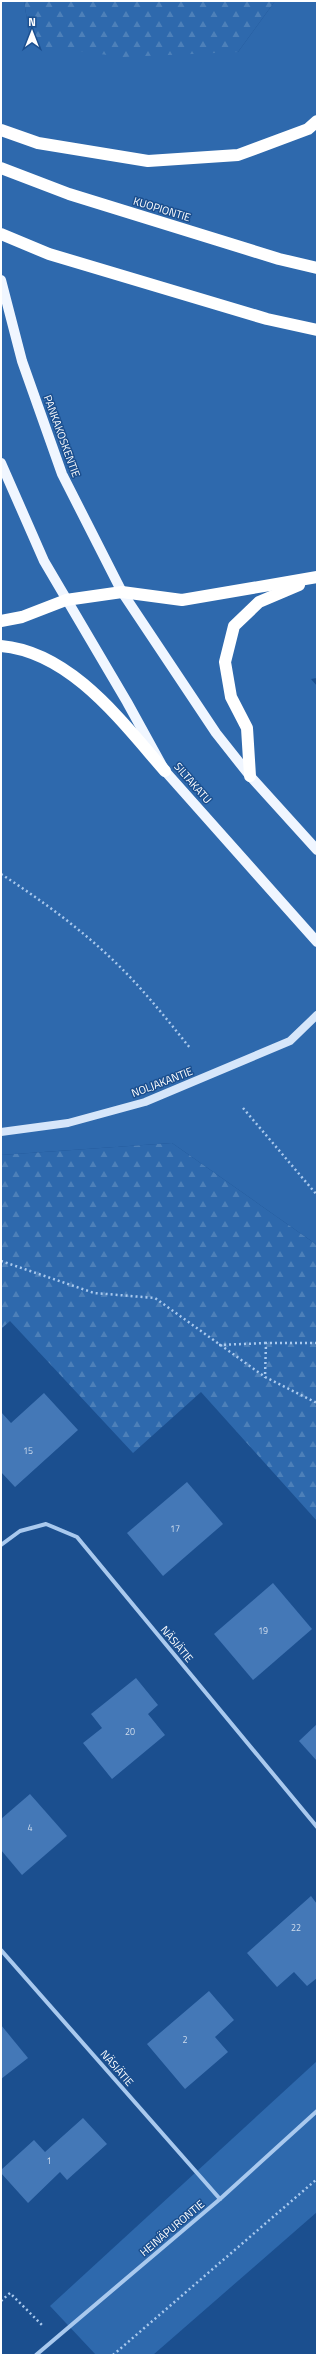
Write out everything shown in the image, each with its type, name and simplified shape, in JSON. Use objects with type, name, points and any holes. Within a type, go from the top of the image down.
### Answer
[{"type":"highway","points":[[1,130],[38,143],[148,161],[238,155],[308,129],[317,121]]},
{"type":"highway","name":"KUOPIONTIE","points":[[1,168],[69,194],[279,259],[317,268]]},
{"type":"highway","points":[[1,234],[49,254],[267,319],[317,330]]},
{"type":"highway","points":[[1,621],[22,617],[66,600],[122,592],[182,600],[317,578]]},
{"type":"highway","points":[[250,776],[247,728],[231,697],[225,662],[234,626],[259,602],[317,578]]},
{"type":"highway","points":[[1,646],[19,648],[75,676],[111,710],[165,771]]},
{"type":"main road","name":"PANKAKOSKENTIE","points":[[1,280],[22,361],[62,474],[122,592]]},
{"type":"main road","points":[[1,463],[44,561],[66,600]]},
{"type":"main road","points":[[122,592],[216,733],[250,776],[317,850]]},
{"type":"main road","name":"SILTAKATU","points":[[66,600],[127,702],[165,771],[317,942]]},
{"type":"main road","name":"NOLJAKANTIE","points":[[1,1132],[68,1123],[145,1102],[290,1041],[317,1016]]},
{"type":"street","name":"NÄSIÄTIE","points":[[1,1545],[20,1531],[46,1524],[77,1537],[317,1827]]},
{"type":"street","name":"NÄSIÄTIE","points":[[1,1950],[220,2199]]},
{"type":"street","name":"HEINÄPURONTIE","points":[[36,2355],[220,2199],[317,2111]]},
{"type":"path","points":[[1,874],[64,918],[94,943],[140,989],[190,1048]]},
{"type":"path","points":[[243,1108],[317,1195]]},
{"type":"path","points":[[1,1261],[94,1293],[155,1298],[265,1377],[317,1403]]},
{"type":"path","points":[[219,1345],[266,1343],[317,1344]]},
{"type":"path","points":[[265,1377],[266,1343]]},
{"type":"path","points":[[112,2355],[317,2179]]},
{"type":"path","points":[[1,2301],[10,2293],[55,2338]]},
{"type":"green space","points":[[1,1],[24,1],[31,45],[238,52],[275,1],[317,1],[317,678],[311,679],[317,686],[317,1245],[172,1143],[1,1155]]},
{"type":"green space","points":[[24,1],[275,1],[238,52],[123,57],[31,45]]},
{"type":"green space","points":[[172,1143],[317,1245],[317,1521],[201,1392],[133,1453],[10,1321],[1,1329],[1,1155]]},
{"type":"green space","points":[[317,2061],[317,2212],[153,2355],[96,2355],[50,2306]]},
{"type":"building","points":[[44,1393],[78,1430],[15,1487],[1,1472],[1,1412],[11,1423]]},
{"type":"building","points":[[187,1482],[223,1524],[163,1576],[127,1533]]},
{"type":"building","points":[[273,1583],[312,1629],[253,1680],[214,1634]]},
{"type":"building","points":[[136,1678],[158,1705],[148,1714],[165,1735],[112,1779],[83,1743],[102,1728],[91,1714]]},
{"type":"building","points":[[317,1724],[317,1761],[299,1741]]},
{"type":"building","points":[[30,1794],[67,1836],[22,1875],[1,1850],[1,1819]]},
{"type":"building","points":[[311,1896],[317,1904],[317,1978],[307,1986],[294,1972],[277,1987],[247,1953]]},
{"type":"building","points":[[209,1991],[234,2020],[215,2037],[228,2052],[185,2089],[147,2044]]},
{"type":"building","points":[[1,2025],[28,2058],[1,2079]]},
{"type":"building","points":[[83,2118],[107,2144],[67,2180],[60,2172],[28,2203],[1,2173],[1,2170],[34,2140],[45,2152]]}]
